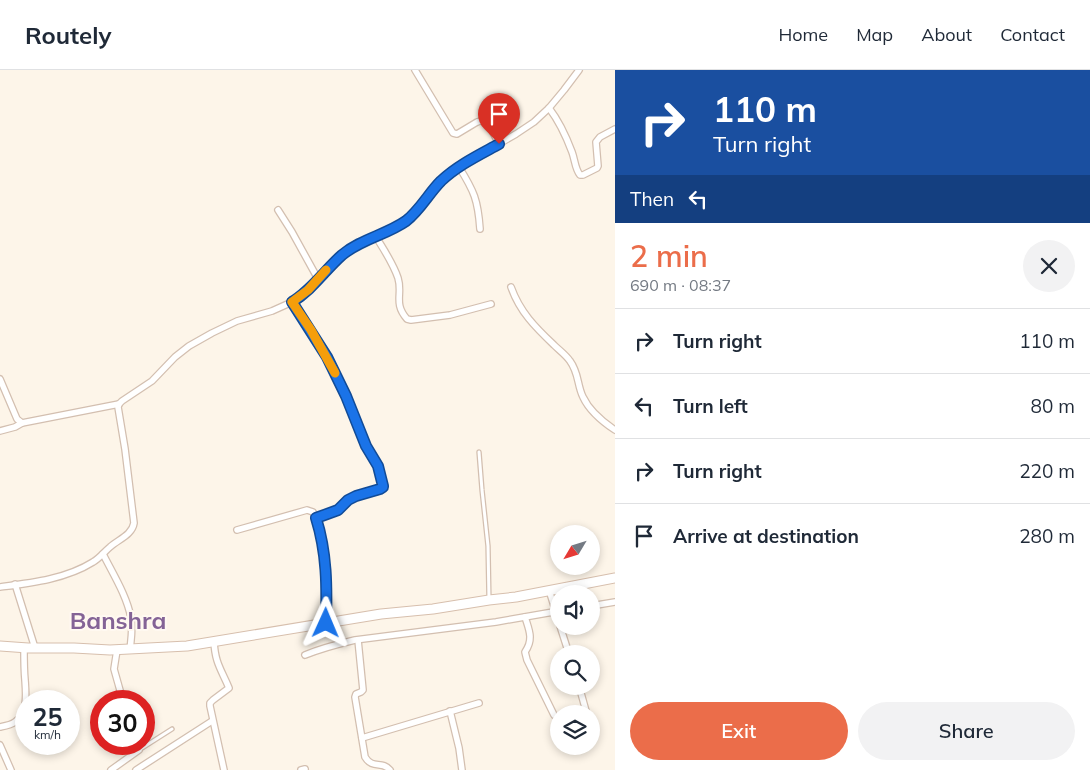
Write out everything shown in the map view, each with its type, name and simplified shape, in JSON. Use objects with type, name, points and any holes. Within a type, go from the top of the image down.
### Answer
[{"type":"main road","points":[[585,585],[615,578]]},
{"type":"main road","points":[[0,646],[130,650],[187,646],[381,614],[550,593]]},
{"type":"street","points":[[415,70],[453,133],[457,134],[484,120],[489,125],[499,144]]},
{"type":"street","points":[[0,431],[22,424],[119,404],[152,381],[175,356],[189,346],[237,321],[272,311],[292,302],[308,290],[344,254],[408,219],[442,181],[459,167],[534,122],[549,108],[579,70]]},
{"type":"street","points":[[549,108],[567,139],[577,172],[580,175],[597,168],[596,142],[600,137],[615,129]]},
{"type":"street","points":[[459,167],[474,192],[480,229]]},
{"type":"street","points":[[278,210],[318,279]]},
{"type":"street","points":[[376,237],[399,279],[399,304],[407,319],[450,315],[491,304]]},
{"type":"street","points":[[510,287],[515,300],[528,319],[570,361],[578,377],[582,397],[589,407],[615,430]]},
{"type":"street","points":[[292,302],[331,365],[366,446],[378,466],[383,486],[380,489],[356,496],[348,500],[338,510],[316,518]]},
{"type":"street","points":[[0,379],[17,419],[22,424]]},
{"type":"street","points":[[0,587],[64,575],[87,565],[130,532],[134,523],[119,404]]},
{"type":"street","points":[[237,530],[307,510],[313,512],[321,538],[326,569],[326,623]]},
{"type":"street","points":[[103,554],[128,606],[132,629],[130,650]]},
{"type":"street","points":[[14,584],[35,648]]},
{"type":"street","points":[[600,604],[615,602]]},
{"type":"street","points":[[305,655],[334,644],[524,617],[550,611]]},
{"type":"street","points":[[524,617],[530,632],[530,646],[526,652],[527,660],[550,707]]},
{"type":"street","points":[[358,640],[363,690],[356,694],[355,698],[365,758],[369,765],[375,767],[386,766],[390,770]]},
{"type":"street","points":[[214,641],[217,663],[229,688],[210,703],[210,712],[224,770]]},
{"type":"street","points":[[0,727],[17,720],[24,708],[26,693],[24,648]]},
{"type":"street","points":[[117,650],[114,669],[120,690]]},
{"type":"street","points":[[362,738],[478,703]]},
{"type":"street","points":[[450,711],[462,770]]},
{"type":"street","points":[[136,770],[212,720]]},
{"type":"street","points":[[0,746],[11,770]]},
{"type":"street","points":[[111,770],[129,755]]},
{"type":"lane","points":[[479,452],[488,546],[489,600]]},
{"type":"lane","points":[[155,738],[172,728]]},
{"type":"slow traffic","points":[[326,270],[308,290],[292,302],[311,330],[335,373]]},
{"type":"district","name":"Banshra","points":[[118,621]]},
{"type":"route","points":[[326,623],[326,569],[316,518],[338,510],[348,500],[356,496],[380,489],[383,486],[378,466],[366,446],[346,396],[327,357],[292,302],[308,290],[344,254],[408,219],[442,181],[459,167],[499,144]]}]
